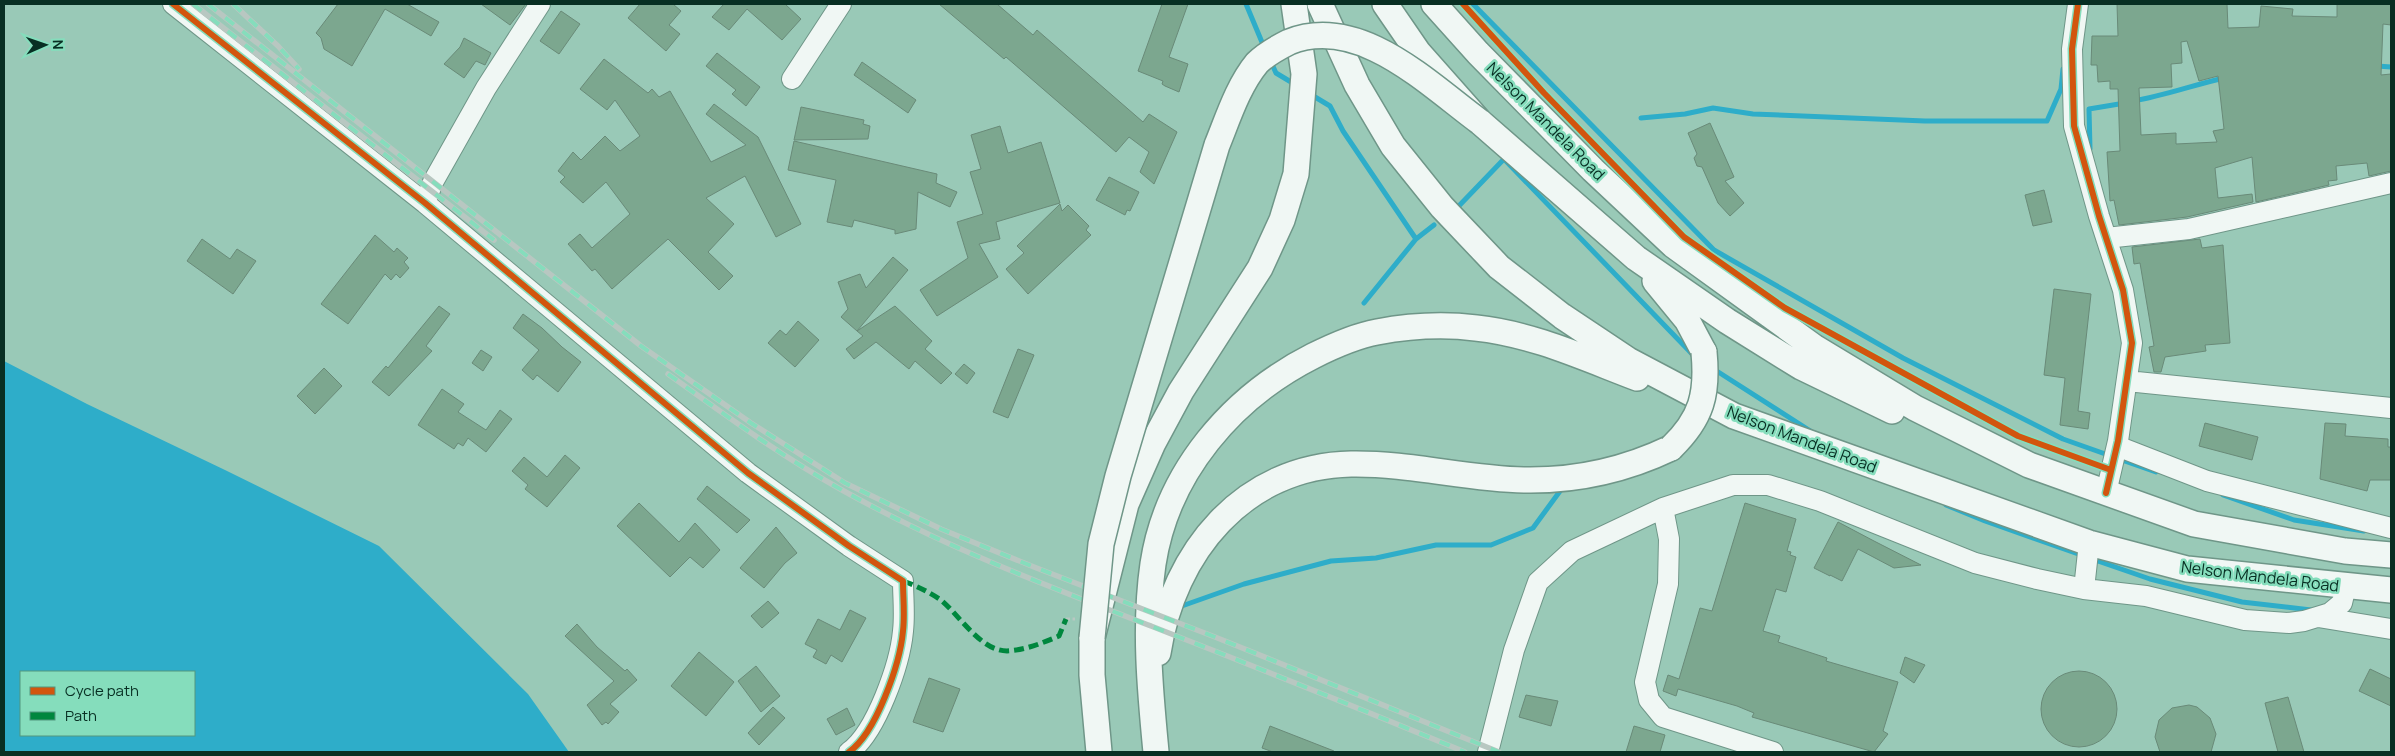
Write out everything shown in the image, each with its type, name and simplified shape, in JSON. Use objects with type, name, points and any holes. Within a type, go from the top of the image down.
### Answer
[{"type":"main road","points":[[1092,638],[1126,504],[1153,442],[1196,368],[1232,316],[1260,268],[1282,220],[1296,174],[1304,74],[1294,4]]},
{"type":"main road","name":"Nelson Mandela Road","points":[[1320,4],[1356,85],[1393,146],[1442,207],[1499,267],[1562,316],[1628,360],[1734,416],[2089,543],[2187,569],[2391,590]]},
{"type":"main road","points":[[1385,4],[1418,52],[1480,122]]},
{"type":"main road","name":"Nelson Mandela Road","points":[[1434,4],[1593,170],[1673,245],[1814,348],[1915,408],[2029,465],[2194,524],[2345,551],[2391,555]]},
{"type":"main road","points":[[1099,752],[1092,675],[1092,638],[1101,544],[1118,476],[1217,145],[1230,112],[1258,63],[1281,46],[1298,39],[1323,34],[1350,38],[1379,50],[1480,122],[1636,258],[1727,321],[1801,367],[1894,412],[2029,465]]},
{"type":"main road","points":[[1151,701],[1158,649],[1171,600],[1184,571],[1216,522],[1243,501],[1272,484],[1305,471],[1350,464],[1412,468],[1524,480],[1569,478],[1612,470],[1647,459],[1671,448],[1685,434],[1697,417],[1704,398],[1707,379],[1704,352],[1687,320],[1636,258]]},
{"type":"main road","points":[[1156,752],[1151,701],[1148,616],[1153,563],[1165,517],[1181,481],[1211,436],[1249,397],[1295,365],[1335,345],[1375,332],[1430,326],[1475,328],[1520,335],[1734,416]]},
{"type":"street","points":[[173,4],[425,203],[748,473],[849,546],[903,580],[903,630],[900,651],[878,715],[860,745],[849,752]]},
{"type":"street","points":[[425,203],[433,182],[486,88],[540,4]]},
{"type":"street","points":[[792,79],[841,4]]},
{"type":"street","points":[[2078,4],[2072,49],[2074,126],[2123,290],[2132,343],[2117,446],[2106,493]]},
{"type":"street","points":[[2106,238],[2189,229],[2391,183]]},
{"type":"street","points":[[2127,381],[2391,408]]},
{"type":"street","points":[[2117,446],[2207,481],[2391,528]]},
{"type":"street","points":[[1488,752],[1514,650],[1538,582],[1572,551],[1663,508],[1734,485],[1768,485],[1820,501],[1975,563],[2084,590],[2146,596],[2245,620],[2289,623],[2330,613],[2342,602],[2346,586]]},
{"type":"street","points":[[1663,508],[1669,539],[1668,584],[1644,682],[1648,700],[1663,717],[1773,752]]},
{"type":"street","points":[[2084,590],[2089,543]]},
{"type":"street","points":[[2318,617],[2391,629]]},
{"type":"water","points":[[4,361],[87,404],[379,546],[528,694],[569,752],[4,752]]},
{"type":"building","points":[[338,4],[407,4],[439,22],[431,36],[385,9],[352,66],[324,49],[321,38],[316,33]]},
{"type":"building","points":[[481,4],[526,4],[510,25]]},
{"type":"building","points":[[640,4],[673,4],[681,11],[669,25],[680,34],[666,51],[628,18]]},
{"type":"building","points":[[724,4],[785,4],[801,19],[782,40],[747,9],[729,30],[712,17]]},
{"type":"building","points":[[939,4],[997,4],[1033,35],[1037,30],[1143,122],[1149,114],[1177,132],[1154,184],[1140,172],[1149,152],[1129,137],[1116,152],[1006,57],[1004,59]]},
{"type":"building","points":[[1162,4],[1188,4],[1169,57],[1188,64],[1179,92],[1162,84],[1163,81],[1138,71]]},
{"type":"building","points":[[2117,4],[2227,4],[2228,28],[2259,27],[2261,6],[2293,9],[2292,16],[2337,17],[2337,4],[2391,4],[2391,25],[2383,24],[2381,75],[2391,74],[2391,171],[2369,176],[2367,163],[2336,166],[2337,180],[2328,181],[2329,185],[2256,202],[2252,157],[2215,168],[2218,198],[2252,194],[2253,202],[2187,217],[2119,225],[2114,200],[2110,201],[2107,152],[2120,151],[2118,89],[2110,89],[2110,81],[2098,82],[2097,65],[2091,65],[2092,36],[2118,36]],"holes":[[[2187,41],[2199,81],[2218,76],[2224,129],[2213,131],[2217,142],[2176,144],[2176,133],[2141,135],[2139,88],[2172,87],[2171,64],[2182,63],[2181,42]]]},
{"type":"building","points":[[561,11],[580,24],[559,54],[540,41]]},
{"type":"building","points":[[464,38],[491,53],[485,65],[476,61],[464,78],[444,64],[460,47]]},
{"type":"building","points":[[717,53],[760,87],[746,106],[732,94],[736,90],[706,66]]},
{"type":"building","points":[[604,59],[648,93],[652,89],[659,97],[670,91],[711,162],[746,145],[706,114],[714,104],[758,137],[801,224],[776,237],[745,176],[706,198],[734,224],[708,252],[733,276],[719,290],[668,239],[612,289],[595,269],[592,271],[568,244],[580,234],[592,248],[630,214],[606,182],[583,203],[560,182],[565,177],[558,171],[573,152],[581,160],[605,136],[620,151],[640,136],[615,100],[607,110],[580,89]]},
{"type":"building","points":[[862,62],[916,100],[908,113],[854,75]]},
{"type":"building","points":[[801,107],[864,120],[863,124],[870,126],[868,139],[794,140]]},
{"type":"building","points":[[1710,123],[1734,177],[1725,181],[1744,203],[1730,216],[1718,203],[1702,167],[1697,166],[1694,158],[1697,154],[1688,133]]},
{"type":"building","points":[[1000,126],[1008,153],[1041,142],[1060,203],[996,222],[1000,239],[979,244],[998,277],[937,316],[920,290],[968,258],[957,222],[983,214],[970,172],[981,169],[971,135]]},
{"type":"building","points":[[794,141],[937,174],[936,183],[957,192],[950,207],[918,192],[916,229],[895,234],[895,230],[854,220],[852,227],[827,222],[836,180],[788,170]]},
{"type":"building","points":[[1109,177],[1139,192],[1130,211],[1127,210],[1125,215],[1096,200]]},
{"type":"building","points":[[2044,190],[2052,222],[2033,226],[2025,195]]},
{"type":"building","points":[[1060,204],[1062,211],[1068,205],[1089,226],[1086,230],[1091,235],[1028,294],[1006,269],[1024,253],[1017,246]]},
{"type":"building","points":[[375,235],[394,252],[397,248],[408,258],[404,262],[409,268],[400,278],[396,274],[391,280],[385,274],[348,324],[321,304]]},
{"type":"building","points":[[202,239],[230,259],[237,249],[256,261],[233,294],[187,261]]},
{"type":"building","points":[[2200,239],[2202,248],[2223,245],[2230,343],[2205,345],[2206,351],[2165,357],[2161,372],[2154,372],[2149,347],[2154,346],[2140,263],[2134,264],[2132,247]]},
{"type":"building","points":[[893,257],[908,270],[857,331],[841,317],[848,309],[838,282],[860,274],[866,288]]},
{"type":"building","points":[[2054,289],[2091,294],[2078,411],[2090,413],[2088,429],[2060,425],[2065,378],[2044,375]]},
{"type":"building","points":[[439,306],[450,314],[426,346],[432,351],[389,396],[372,382],[386,366],[388,368]]},
{"type":"building","points":[[895,306],[932,341],[925,349],[952,373],[941,384],[915,361],[909,369],[876,342],[854,359],[846,349],[863,336],[857,331]]},
{"type":"building","points":[[523,314],[581,362],[558,392],[537,375],[533,380],[522,370],[539,350],[513,328]]},
{"type":"building","points":[[798,321],[819,340],[795,367],[768,343],[780,330],[786,335]]},
{"type":"building","points":[[1018,349],[1034,355],[1008,418],[993,412]]},
{"type":"building","points":[[481,350],[492,357],[483,371],[472,363]]},
{"type":"building","points":[[964,364],[975,373],[967,384],[955,374]]},
{"type":"building","points":[[324,368],[342,386],[315,414],[297,396]]},
{"type":"building","points":[[442,389],[464,404],[458,412],[486,430],[500,410],[512,419],[486,452],[468,438],[463,446],[458,443],[454,449],[418,425]]},
{"type":"building","points":[[2205,423],[2258,437],[2252,460],[2199,446]]},
{"type":"building","points":[[2325,423],[2346,424],[2345,436],[2388,439],[2388,447],[2391,447],[2391,480],[2370,480],[2367,491],[2320,479]]},
{"type":"building","points":[[565,455],[580,468],[547,507],[525,489],[528,485],[512,471],[524,457],[547,477]]},
{"type":"building","points":[[707,486],[750,520],[737,533],[697,499]]},
{"type":"building","points":[[639,503],[679,542],[695,523],[720,550],[703,568],[690,557],[670,577],[617,526]]},
{"type":"building","points":[[1745,503],[1796,519],[1787,551],[1791,552],[1790,555],[1796,557],[1786,592],[1776,589],[1763,631],[1780,636],[1778,642],[1827,658],[1826,661],[1898,682],[1883,731],[1888,734],[1874,752],[1752,717],[1754,713],[1737,706],[1678,689],[1676,696],[1663,691],[1668,675],[1679,679],[1700,608],[1712,611]]},
{"type":"building","points":[[1838,522],[1921,565],[1894,568],[1858,549],[1842,581],[1814,568]]},
{"type":"building","points":[[776,527],[797,553],[785,563],[764,588],[740,568]]},
{"type":"building","points":[[768,601],[779,613],[762,628],[751,616]]},
{"type":"building","points":[[850,610],[866,618],[842,662],[831,655],[826,664],[813,657],[817,650],[805,644],[818,619],[840,630]]},
{"type":"building","points":[[577,624],[597,647],[625,671],[627,669],[637,680],[610,704],[619,712],[608,724],[606,722],[602,725],[587,705],[614,681],[565,636]]},
{"type":"building","points":[[699,652],[734,682],[706,716],[671,686]]},
{"type":"building","points":[[1905,657],[1925,665],[1914,683],[1900,673]]},
{"type":"building","points":[[756,666],[780,696],[761,712],[738,681]]},
{"type":"building","points":[[2370,669],[2391,679],[2391,706],[2359,691]]},
{"type":"building","points":[[2072,671],[2086,671],[2100,677],[2111,688],[2117,702],[2114,724],[2106,736],[2086,747],[2072,747],[2058,741],[2047,730],[2041,716],[2041,702],[2047,688],[2058,677]]},
{"type":"building","points":[[929,678],[960,689],[943,732],[913,722]]},
{"type":"building","points":[[1526,695],[1558,701],[1551,726],[1519,717]]},
{"type":"building","points":[[2288,697],[2304,752],[2278,752],[2265,703]]},
{"type":"building","points":[[2189,705],[2197,707],[2210,718],[2216,734],[2211,752],[2160,752],[2155,737],[2159,720],[2172,708]]},
{"type":"building","points":[[773,707],[785,718],[759,745],[748,733]]},
{"type":"building","points":[[847,708],[855,725],[836,735],[827,719]]},
{"type":"building","points":[[1270,726],[1334,751],[1273,752],[1262,748]]},
{"type":"building","points":[[1634,726],[1665,735],[1660,752],[1626,752]]},
{"type":"waterway","points":[[1246,4],[1264,47]]},
{"type":"waterway","points":[[1473,4],[1714,250],[1903,358],[2063,439],[2111,456]]},
{"type":"waterway","points":[[1271,62],[1276,73],[1296,85]]},
{"type":"waterway","points":[[2377,66],[2391,67]]},
{"type":"waterway","points":[[1641,118],[1685,114],[1713,108],[1753,114],[1925,121],[2047,121],[2061,89],[2063,69]]},
{"type":"waterway","points":[[2133,101],[2224,78]]},
{"type":"waterway","points":[[1310,94],[1330,106],[1343,131],[1416,239]]},
{"type":"waterway","points":[[2090,149],[2089,109],[2125,103]]},
{"type":"waterway","points":[[1454,211],[1504,159],[1696,358]]},
{"type":"waterway","points":[[1364,303],[1416,239],[1434,225]]},
{"type":"waterway","points":[[1712,368],[1812,432]]},
{"type":"waterway","points":[[2119,459],[2156,472]]},
{"type":"waterway","points":[[1179,607],[1244,584],[1331,561],[1376,558],[1436,545],[1491,545],[1533,528],[1563,487]]},
{"type":"waterway","points":[[2223,495],[2294,520],[2364,531]]},
{"type":"waterway","points":[[1946,505],[2084,556]]},
{"type":"waterway","points":[[2092,559],[2150,579],[2242,602],[2311,610]]},
{"type":"railway","points":[[193,4],[494,240]]},
{"type":"railway","points":[[208,4],[641,346],[751,423],[845,483],[941,529],[1499,752]]},
{"type":"railway","points":[[233,4],[278,46],[299,69]]},
{"type":"railway","points":[[668,374],[797,463],[842,490],[917,529],[1033,580],[1465,752]]},
{"type":"marked path","points":[[903,581],[923,589],[941,600],[971,632],[988,645],[997,649],[1007,651],[1021,649],[1059,636],[1066,619]]},
{"type":"cycle path","points":[[173,4],[425,203],[748,473],[849,546],[903,581],[903,631],[892,679],[868,730],[859,743],[849,752]]},
{"type":"cycle path","points":[[1463,4],[1544,93],[1684,237],[1785,308],[2018,436],[2111,470]]},
{"type":"cycle path","points":[[2078,4],[2072,49],[2074,126],[2099,216],[2123,290],[2132,343],[2118,441],[2106,493]]}]
